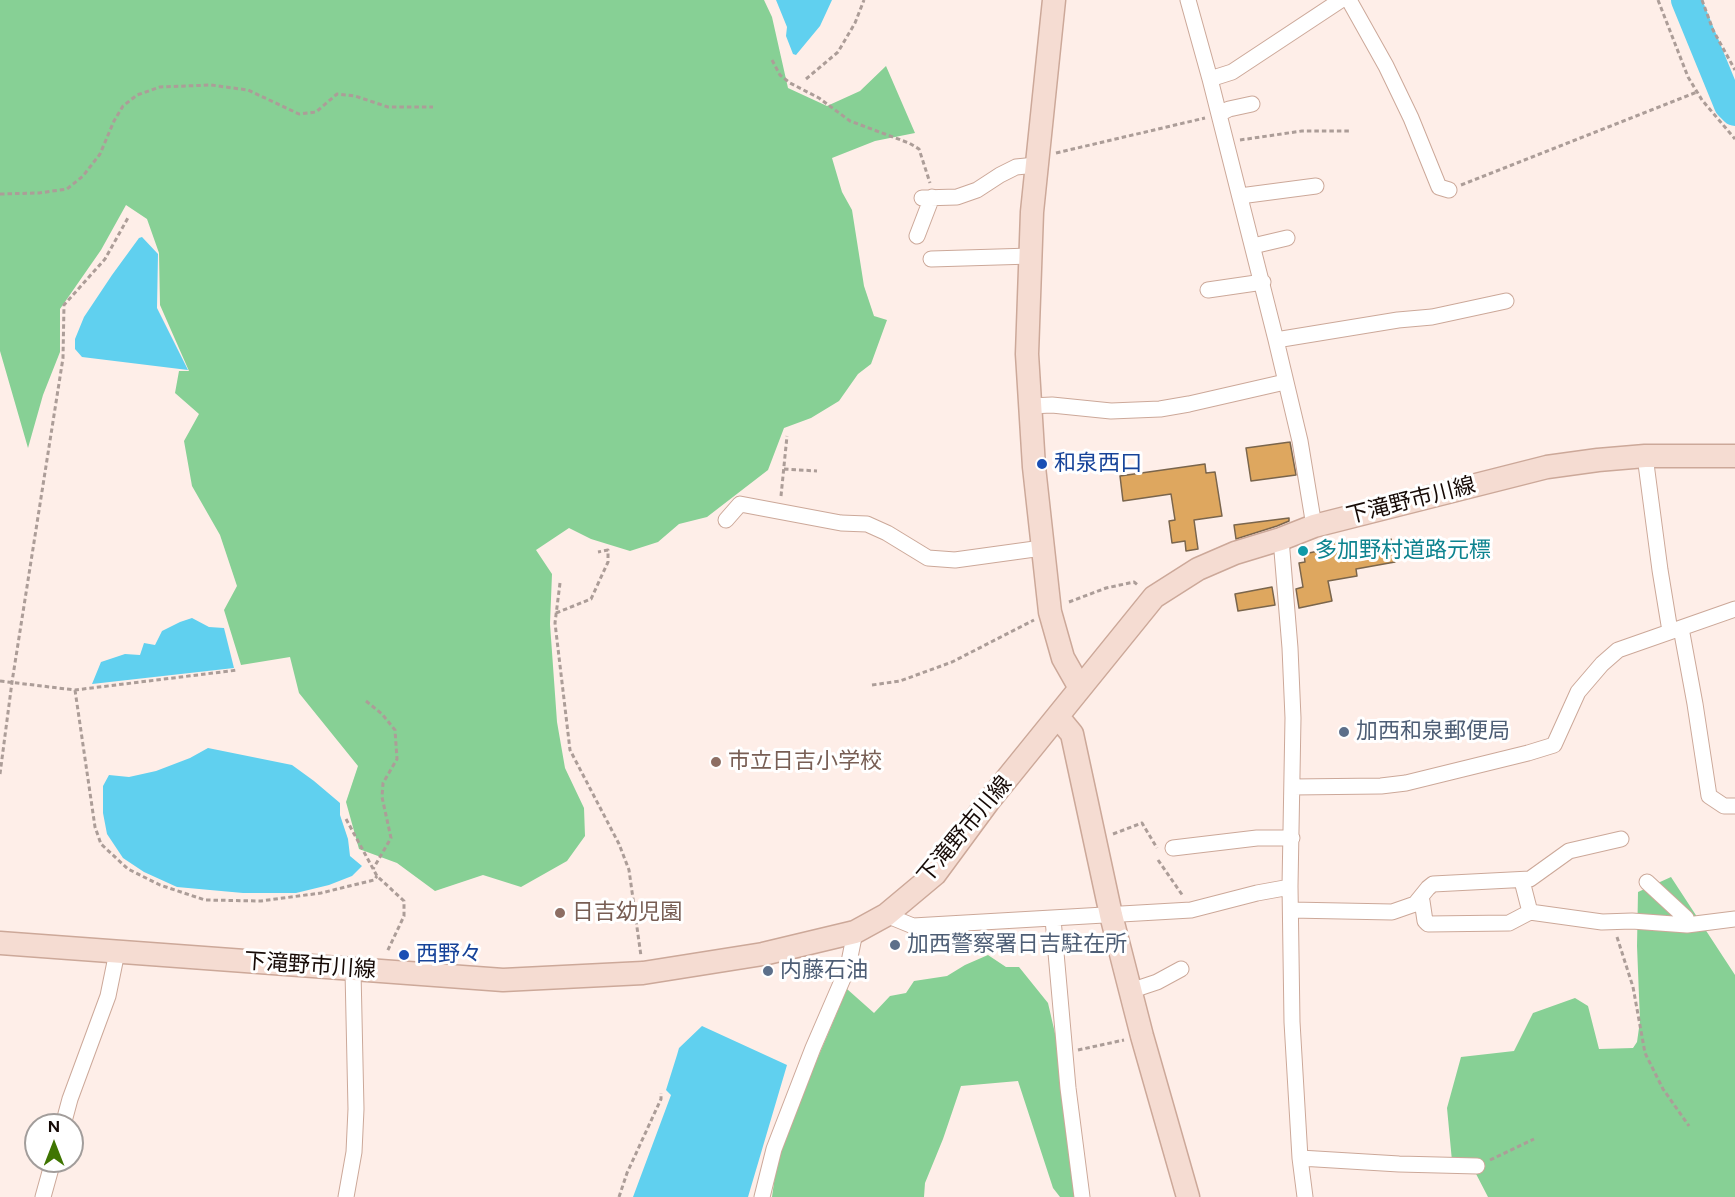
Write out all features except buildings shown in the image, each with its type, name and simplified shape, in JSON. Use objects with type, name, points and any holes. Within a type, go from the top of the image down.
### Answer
[{"type":"main road","points":[[1054,0],[1037,161],[1027,354],[1034,467],[1050,612],[1063,658],[1080,688]]},
{"type":"main road","name":"下滝野市川線","points":[[0,943],[353,971],[503,980],[643,972],[763,954],[855,932],[886,915],[934,874],[988,802],[1154,597],[1198,569],[1235,553],[1314,526],[1546,467],[1645,456],[1735,456]]},
{"type":"main road","points":[[1058,717],[1072,734],[1111,915],[1130,991],[1188,1197]]},
{"type":"street","points":[[1188,0],[1263,282],[1300,441],[1314,526]]},
{"type":"street","points":[[1210,79],[1232,72],[1341,0]]},
{"type":"street","points":[[1349,0],[1386,66],[1414,126],[1438,187],[1449,190]]},
{"type":"street","points":[[1219,114],[1229,109],[1252,104]]},
{"type":"street","points":[[918,236],[927,198],[957,197],[977,190],[1016,167],[1037,161]]},
{"type":"street","points":[[1240,196],[1316,186]]},
{"type":"street","points":[[1253,246],[1287,238]]},
{"type":"street","points":[[931,259],[1031,256]]},
{"type":"street","points":[[1208,290],[1263,282]]},
{"type":"street","points":[[1276,340],[1398,320],[1432,317],[1506,301]]},
{"type":"street","points":[[1030,406],[1052,405],[1111,411],[1160,409],[1285,382]]},
{"type":"street","points":[[1645,456],[1660,570],[1695,704],[1709,796],[1724,806],[1735,806]]},
{"type":"street","points":[[726,520],[740,504],[841,523],[867,524],[887,533],[928,558],[955,560],[1042,548]]},
{"type":"street","points":[[1281,539],[1291,660],[1292,1022],[1300,1158],[1305,1197]]},
{"type":"street","points":[[1293,787],[1381,786],[1406,783],[1554,745],[1578,692],[1602,664],[1618,650],[1735,609]]},
{"type":"street","points":[[1165,849],[1257,838],[1292,838]]},
{"type":"street","points":[[1291,910],[1392,912],[1415,904],[1428,888],[1442,882],[1522,881],[1536,876],[1569,851],[1621,839]]},
{"type":"street","points":[[1522,881],[1530,912]]},
{"type":"street","points":[[1647,882],[1686,918],[1687,925]]},
{"type":"street","points":[[886,915],[914,926],[1192,910],[1290,887]]},
{"type":"street","points":[[1419,899],[1422,901],[1425,921],[1428,924],[1509,923],[1530,912],[1611,921],[1687,925],[1735,919]]},
{"type":"street","points":[[1053,919],[1065,1053],[1082,1197]]},
{"type":"street","points":[[762,1197],[774,1149],[813,1048],[848,967],[855,932]]},
{"type":"street","points":[[66,1113],[108,996],[117,952]]},
{"type":"street","points":[[1130,991],[1158,982],[1181,969]]},
{"type":"street","points":[[346,1197],[354,1152],[356,1109],[353,971]]},
{"type":"street","points":[[1300,1158],[1477,1166]]},
{"type":"street","points":[[43,1197],[50,1173]]},
{"type":"path","points":[[806,79],[838,52],[855,23],[864,0]]},
{"type":"path","points":[[1658,0],[1688,76],[1697,92],[1735,139]]},
{"type":"path","points":[[1702,0],[1713,30],[1735,70]]},
{"type":"path","points":[[772,60],[780,75],[790,83],[819,98],[850,121],[920,149],[925,162],[927,198]]},
{"type":"path","points":[[0,194],[39,193],[67,189],[83,176],[100,154],[123,106],[137,95],[160,87],[211,85],[248,90],[299,114],[316,112],[337,94],[355,96],[388,107],[432,107]]},
{"type":"path","points":[[1449,190],[1697,92]]},
{"type":"path","points":[[1037,161],[1219,114]]},
{"type":"path","points":[[1227,142],[1302,131],[1351,131]]},
{"type":"path","points":[[0,774],[12,682],[63,358],[64,305],[105,259],[129,216]]},
{"type":"path","points":[[778,512],[788,436]]},
{"type":"path","points":[[784,469],[817,471]]},
{"type":"path","points":[[556,613],[591,598],[608,562],[608,550],[598,552]]},
{"type":"path","points":[[872,685],[900,681],[952,662],[1068,602],[1106,588],[1134,582],[1154,597]]},
{"type":"path","points":[[560,583],[555,622],[570,750],[629,870],[643,972]]},
{"type":"path","points":[[0,681],[75,690],[238,670]]},
{"type":"path","points":[[75,690],[95,827],[101,844],[128,869],[160,885],[206,900],[261,901],[309,895],[374,880],[377,876]]},
{"type":"path","points":[[366,701],[382,714],[395,730],[397,759],[383,783],[382,797],[391,838],[373,868]]},
{"type":"path","points":[[346,819],[377,876],[404,901],[404,916],[383,960],[383,971]]},
{"type":"path","points":[[1095,841],[1142,823],[1165,849]]},
{"type":"path","points":[[1158,860],[1192,910]]},
{"type":"path","points":[[1611,921],[1633,987],[1645,1053],[1663,1089],[1689,1126]]},
{"type":"path","points":[[1065,1053],[1142,1036]]},
{"type":"path","points":[[619,1197],[627,1173],[661,1099],[661,1093]]},
{"type":"path","points":[[1477,1166],[1534,1139]]},
{"type":"green space","points":[[0,0],[764,0],[772,17],[788,88],[827,106],[860,91],[886,66],[915,133],[875,141],[832,158],[842,192],[852,210],[864,286],[874,316],[887,320],[871,364],[858,374],[839,401],[811,418],[784,428],[768,470],[707,517],[679,524],[658,542],[630,551],[591,539],[569,528],[536,550],[552,574],[550,624],[557,722],[565,768],[584,808],[585,836],[567,861],[521,887],[483,875],[435,891],[397,863],[359,849],[346,802],[358,766],[299,693],[290,657],[241,665],[224,610],[237,586],[220,535],[192,486],[184,441],[199,414],[175,393],[179,371],[189,371],[160,305],[159,253],[147,219],[126,205],[101,250],[60,309],[60,352],[43,395],[28,448],[0,351]]},
{"type":"green space","points":[[1671,877],[1735,975],[1735,1197],[1488,1197],[1473,1168],[1452,1161],[1447,1108],[1461,1057],[1514,1051],[1533,1013],[1575,998],[1588,1006],[1599,1049],[1633,1048],[1637,1042],[1640,1021],[1637,946],[1638,892]]},
{"type":"green space","points":[[988,955],[1006,967],[1019,967],[1048,1003],[1060,1055],[1079,1197],[1060,1197],[1053,1188],[1018,1081],[961,1086],[925,1183],[924,1197],[772,1197],[777,1161],[847,989],[874,1013],[890,996],[906,993],[914,981],[947,976]]},
{"type":"water","points":[[776,0],[832,0],[820,26],[796,55],[793,54],[786,36],[787,27]]},
{"type":"water","points":[[142,237],[158,254],[157,308],[188,370],[82,357],[75,349],[75,339],[84,317],[112,275]]},
{"type":"water","points":[[192,618],[209,627],[224,628],[234,668],[92,684],[101,662],[125,654],[140,655],[144,643],[155,645],[162,631]]},
{"type":"water","points":[[208,748],[292,765],[314,781],[340,803],[340,815],[348,839],[350,856],[362,866],[352,876],[329,885],[296,893],[243,893],[177,887],[144,872],[123,858],[107,834],[103,813],[103,786],[109,775],[129,777],[156,771],[190,758]]},
{"type":"water","points":[[702,1026],[787,1065],[748,1197],[633,1197],[671,1095],[666,1090],[679,1048]]},
{"type":"waterway","points":[[1686,0],[1729,105],[1735,111]]},
{"type":"place","name":"和泉西口","points":[[1042,464]]},
{"type":"place","name":"多加野村道路元標","points":[[1303,551]]},
{"type":"place","name":"加西和泉郵便局","points":[[1344,732]]},
{"type":"place","name":"市立日吉小学校","points":[[716,762]]},
{"type":"place","name":"日吉幼児園","points":[[560,913]]},
{"type":"place","name":"加西警察署日吉駐在所","points":[[895,945]]},
{"type":"place","name":"西野々","points":[[404,955]]},
{"type":"place","name":"内藤石油","points":[[768,971]]}]
